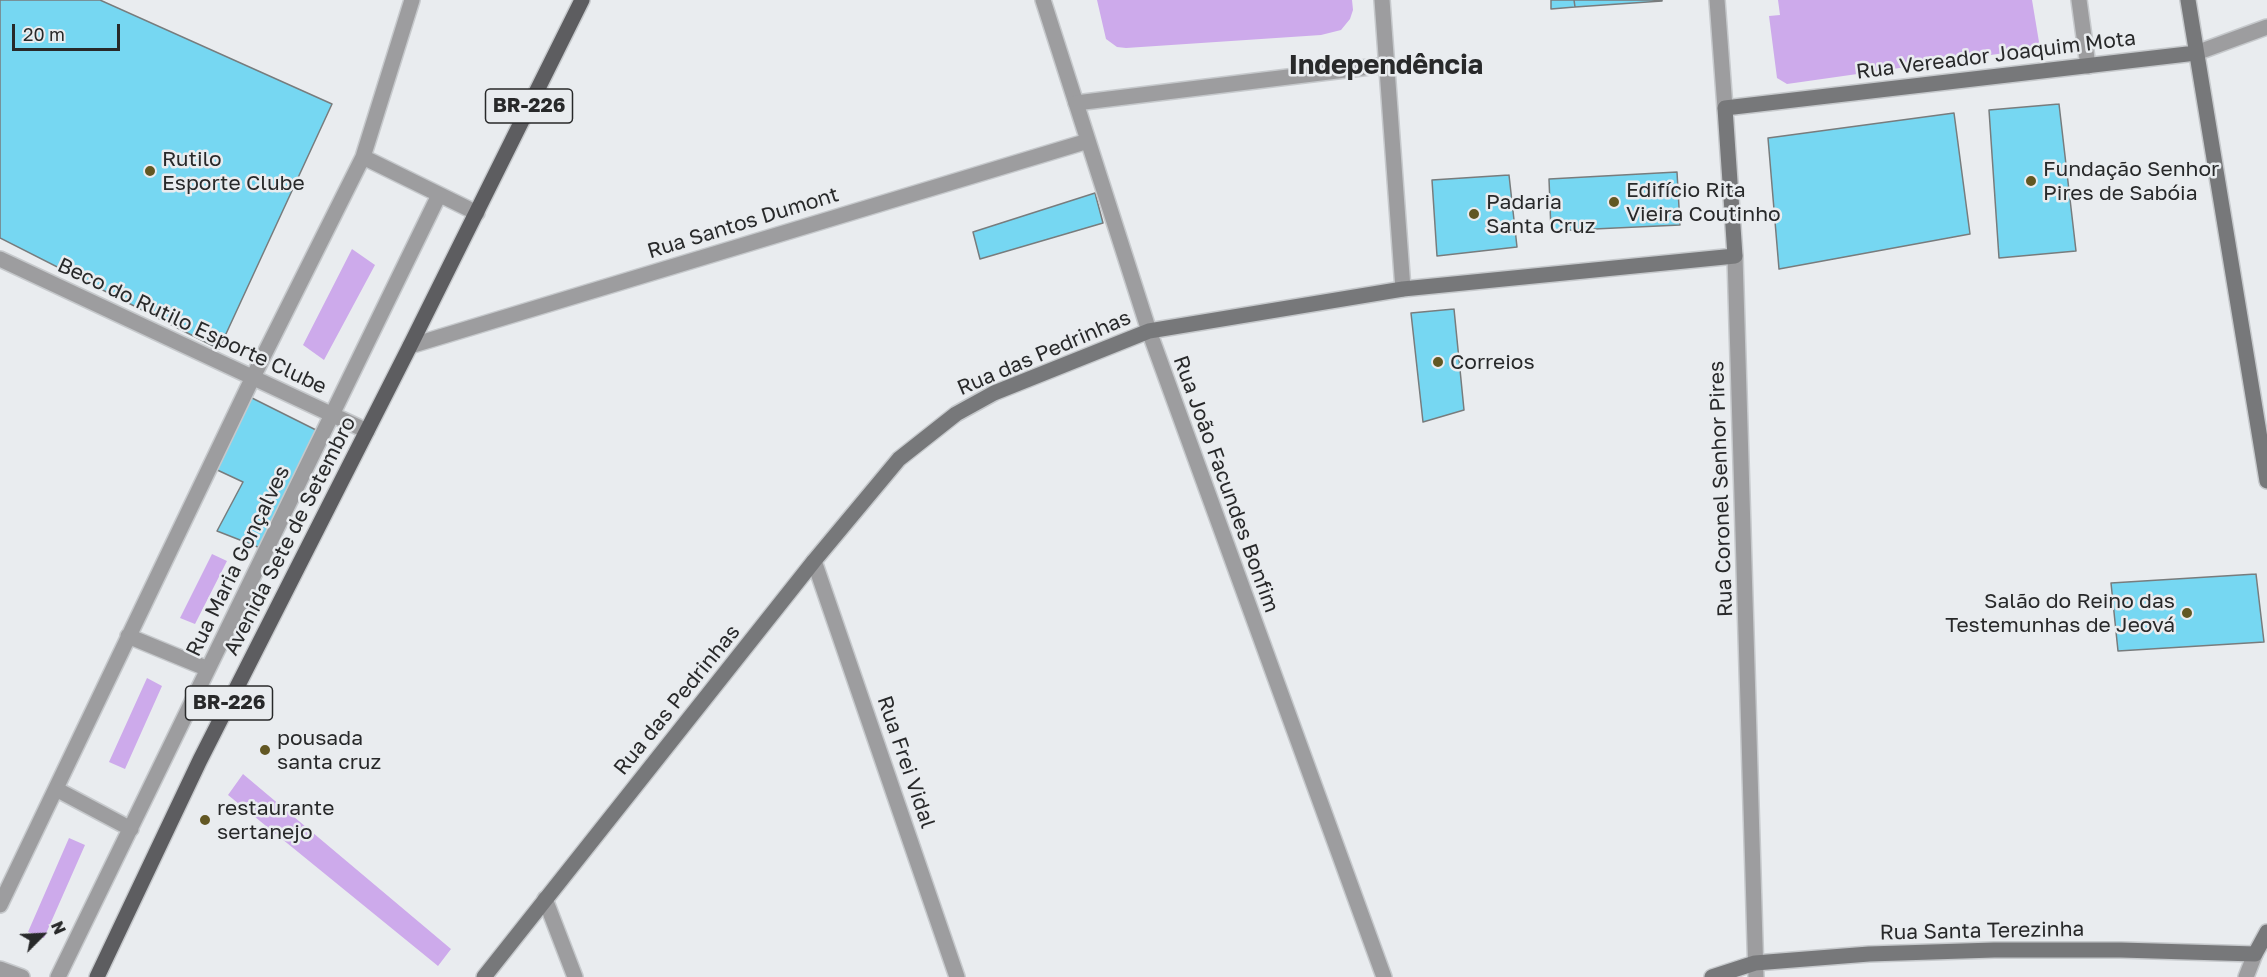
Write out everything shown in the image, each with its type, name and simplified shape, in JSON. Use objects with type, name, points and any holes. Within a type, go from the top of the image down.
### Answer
[{"type":"main road","name":"BR-226","points":[[477,213],[582,0]]},
{"type":"main road","points":[[2188,0],[2267,482]]},
{"type":"main road","name":"Rua Vereador Joaquim Mota","points":[[1725,108],[2196,53]]},
{"type":"main road","name":"Rua Coronel Senhor Pires","points":[[1725,108],[1735,256]]},
{"type":"main road","name":"Avenida Sete de Setembro","points":[[97,977],[200,760],[477,213]]},
{"type":"main road","name":"Rua das Pedrinhas","points":[[484,977],[814,561],[899,459],[956,414],[994,393],[1149,331],[1403,289],[1735,256]]},
{"type":"main road","points":[[2261,957],[2267,932]]},
{"type":"main road","name":"Rua Santa Terezinha","points":[[1712,977],[1869,954],[1994,950],[2121,950],[2261,957]]},
{"type":"street","points":[[0,905],[253,378],[363,157],[412,0]]},
{"type":"street","name":"Rua João Facundes Bonfim","points":[[1043,0],[1149,331],[1384,977]]},
{"type":"street","points":[[1382,0],[1403,289]]},
{"type":"street","name":"Rua Coronel Senhor Pires","points":[[1717,0],[1725,108]]},
{"type":"street","points":[[2079,0],[2088,66]]},
{"type":"street","name":"Rua Vereador Joaquim Mota","points":[[2196,53],[2267,27]]},
{"type":"street","points":[[1076,103],[1386,65]]},
{"type":"street","name":"Rua Santos Dumont","points":[[410,346],[1088,141]]},
{"type":"street","points":[[363,157],[477,213]]},
{"type":"street","name":"Rua Maria Gonçalves","points":[[58,977],[439,195]]},
{"type":"street","name":"Rua Coronel Senhor Pires","points":[[1735,256],[1756,970]]},
{"type":"street","name":"Beco do Rutilo Esporte Clube","points":[[0,259],[367,431]]},
{"type":"street","name":"Rua Frei Vidal","points":[[814,561],[957,977]]},
{"type":"street","points":[[128,636],[208,669]]},
{"type":"street","points":[[56,789],[131,828]]},
{"type":"street","points":[[545,899],[574,977]]},
{"type":"street","points":[[2246,977],[2261,957]]},
{"type":"street","points":[[0,969],[22,977]]},
{"type":"shaded area","points":[[1097,0],[1352,0],[1353,10],[1350,19],[1341,30],[1321,35],[1126,48],[1117,47],[1106,39]]},
{"type":"shaded area","points":[[1778,0],[2032,0],[2040,48],[1787,84],[1777,78],[1769,16],[1780,15]]},
{"type":"shaded area","points":[[352,249],[375,265],[324,360],[303,345]]},
{"type":"shaded area","points":[[212,554],[227,561],[195,624],[180,618]]},
{"type":"shaded area","points":[[147,678],[162,686],[125,769],[109,762]]},
{"type":"shaded area","points":[[243,774],[451,949],[438,966],[228,795]]},
{"type":"shaded area","points":[[69,838],[85,845],[44,938],[28,932]]},
{"type":"building","name":"Rutilo Esporte Clube","points":[[0,0],[100,0],[332,104],[219,349],[0,238]]},
{"type":"building","points":[[1551,0],[1574,0],[1575,7],[1551,9]]},
{"type":"building","points":[[1574,0],[1662,0],[1662,1],[1575,7]]},
{"type":"building","name":"Fundação Senhor Pires de Sabóia","points":[[2059,104],[2076,251],[1999,258],[1989,110]]},
{"type":"building","points":[[1954,113],[1970,234],[1779,269],[1768,138]]},
{"type":"building","name":"Edifício Rita Vieira Coutinho","points":[[1677,172],[1680,225],[1551,231],[1549,179]]},
{"type":"building","name":"Padaria Santa Cruz","points":[[1509,175],[1517,247],[1437,256],[1432,180]]},
{"type":"building","points":[[1095,193],[1103,223],[980,259],[973,232]]},
{"type":"building","name":"Correios","points":[[1454,309],[1464,410],[1423,422],[1411,313]]},
{"type":"building","points":[[248,396],[316,430],[263,549],[217,531],[243,482],[213,468]]},
{"type":"building","name":"Salão do Reino das Testemunhas de Jeová","points":[[2256,574],[2264,642],[2118,651],[2111,583]]},
{"type":"place","name":"Rutilo Esporte Clube","points":[[150,171]]},
{"type":"place","name":"Fundação Senhor Pires de Sabóia","points":[[2031,181]]},
{"type":"place","name":"Edifício Rita Vieira Coutinho","points":[[1614,202]]},
{"type":"place","name":"Padaria Santa Cruz","points":[[1474,214]]},
{"type":"place","name":"Correios","points":[[1438,362]]},
{"type":"place","name":"Salão do Reino das Testemunhas de Jeová","points":[[2187,613]]},
{"type":"place","name":"pousada santa cruz","points":[[265,750]]},
{"type":"place","name":"restaurante sertanejo","points":[[205,820]]},
{"type":"district","name":"Independência","points":[[1386,65]]}]
